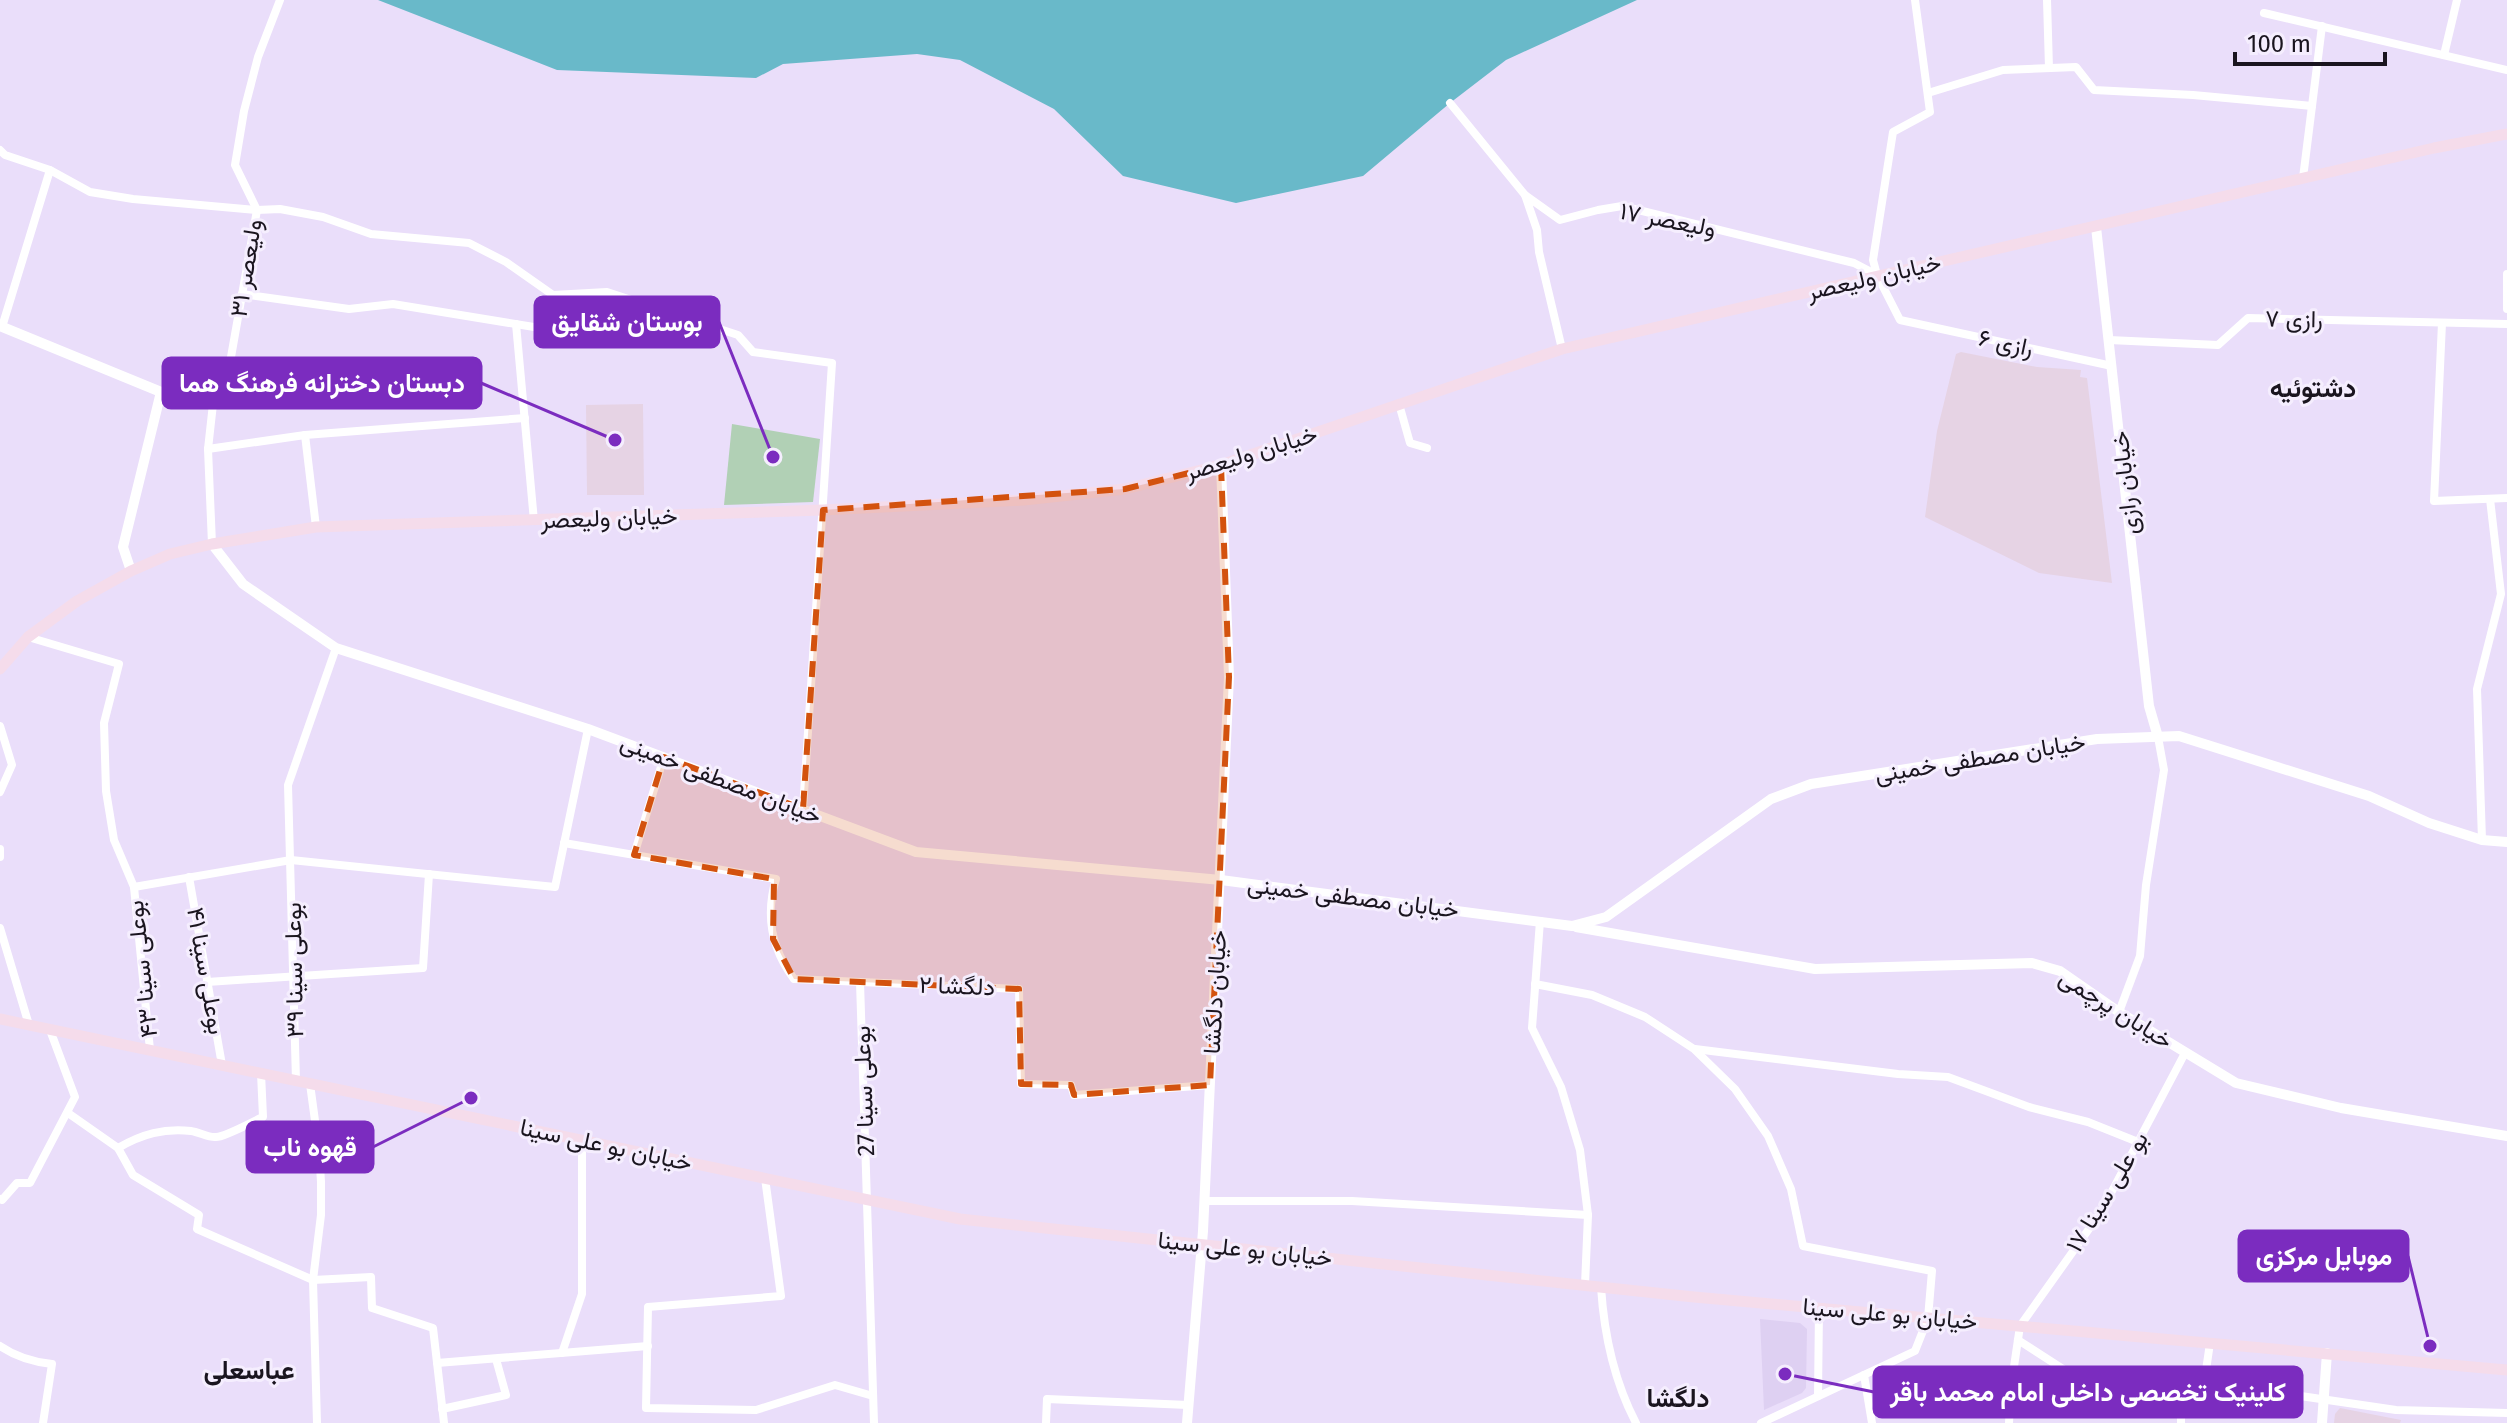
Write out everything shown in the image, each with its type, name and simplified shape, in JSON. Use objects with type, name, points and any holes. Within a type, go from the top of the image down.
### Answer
[{"type":"main road","name":"خیابان ولیعصر","points":[[0,669],[28,637],[77,601],[131,571],[170,554],[212,544],[316,527],[823,510],[1024,500],[1125,489],[1221,465],[1562,349],[2434,148],[2507,134]]},
{"type":"main road","name":"خیابان بو علی سینا","points":[[0,1019],[960,1219],[1601,1287],[2507,1370]]},
{"type":"street","name":"ولیعصر ۳۱","points":[[212,544],[208,449],[213,404],[228,374],[257,210],[235,165],[244,111],[258,57],[280,0]]},
{"type":"street","points":[[1877,275],[1873,260],[1893,132],[1930,112],[1915,0]]},
{"type":"street","points":[[2047,0],[2049,68]]},
{"type":"street","points":[[2444,55],[2457,0]]},
{"type":"street","points":[[2264,13],[2507,70]]},
{"type":"street","points":[[2303,178],[2322,26]]},
{"type":"street","points":[[1928,93],[2003,70],[2076,67],[2094,90],[2312,106]]},
{"type":"street","points":[[1450,103],[1525,195],[1537,230],[1539,252],[1562,349]]},
{"type":"street","points":[[0,150],[5,155],[50,170],[90,192],[133,199],[257,210],[280,209],[323,217],[371,234],[469,243],[506,262],[553,295],[607,292],[738,335],[753,352],[832,363],[803,809]]},
{"type":"street","points":[[50,170],[1,327],[161,392],[213,404]]},
{"type":"street","name":"ولیعصر ۱۷","points":[[1525,195],[1560,220],[1622,206],[1854,263],[1877,275]]},
{"type":"street","name":"خیابان رازی","points":[[2096,227],[2149,706],[2158,737]]},
{"type":"street","points":[[2507,274],[2507,309]]},
{"type":"street","name":"رازی ۶","points":[[1877,275],[1900,320],[2112,366]]},
{"type":"street","points":[[242,294],[349,309],[393,304],[540,328],[553,295]]},
{"type":"street","name":"رازی ۷","points":[[2109,340],[2218,345],[2248,318],[2507,324]]},
{"type":"street","points":[[2442,323],[2434,501],[2507,498]]},
{"type":"street","points":[[516,324],[534,521]]},
{"type":"street","points":[[131,571],[123,547],[161,392]]},
{"type":"street","points":[[1399,404],[1410,443],[1427,448]]},
{"type":"street","points":[[208,449],[305,435],[525,418]]},
{"type":"street","points":[[305,435],[316,527]]},
{"type":"street","name":"خیابان دلگشا","points":[[1187,1423],[1202,1245],[1229,677],[1221,465]]},
{"type":"street","points":[[2482,840],[2477,689],[2501,594],[2490,499]]},
{"type":"street","name":"خیابان مصطفی خمینی","points":[[212,544],[243,584],[336,648],[588,729],[916,852],[1221,880],[1572,926],[1606,917],[1771,799],[1811,784],[2097,739],[2179,736],[2369,796],[2429,823],[2482,840],[2507,842]]},
{"type":"street","name":"بوعلی سینا ۴۳","points":[[28,637],[119,664],[104,723],[106,791],[114,840],[134,887],[150,1050]]},
{"type":"street","name":"بوعلی سینا ۳۹","points":[[296,1081],[288,785],[336,648]]},
{"type":"street","points":[[0,726],[12,765],[0,792]]},
{"type":"street","points":[[134,887],[291,860],[555,887],[588,729]]},
{"type":"street","points":[[2119,1012],[2140,956],[2146,885],[2164,770],[2158,737]]},
{"type":"street","points":[[564,843],[634,855],[664,757]]},
{"type":"street","points":[[0,849],[0,857]]},
{"type":"street","name":"دلگشا ۲","points":[[634,855],[776,879],[770,924],[778,954],[794,979],[1019,989],[1021,1084],[1071,1085],[1074,1095],[1210,1085]]},
{"type":"street","points":[[207,982],[423,968],[429,874]]},
{"type":"street","name":"بوعلی سینا ۴۱","points":[[189,877],[222,1065]]},
{"type":"street","points":[[1540,921],[1532,1028],[1556,1077],[1571,1118],[1583,1172],[1588,1215],[1585,1285]]},
{"type":"street","name":"خیابان پرچمی","points":[[1572,926],[1815,969],[2032,963],[2060,971],[2119,1012],[2236,1083],[2341,1108],[2507,1136]]},
{"type":"street","points":[[0,928],[4,954],[29,1025]]},
{"type":"street","name":"بوعلی سینا 27","points":[[860,982],[874,1423]]},
{"type":"street","points":[[1535,984],[1592,995],[1645,1017],[1694,1049],[1735,1089],[1768,1136],[1791,1189],[1803,1246],[1932,1271],[1928,1318],[1915,1351],[1761,1423]]},
{"type":"street","points":[[0,1199],[17,1183],[30,1183],[75,1097],[50,1030]]},
{"type":"street","points":[[1694,1049],[1898,1074],[1948,1077],[2029,1107],[2088,1122],[2138,1142]]},
{"type":"street","name":"بو علی سینا ۱۷","points":[[2020,1326],[2101,1212],[2185,1053]]},
{"type":"street","points":[[118,1148],[156,1131],[197,1131],[216,1137],[263,1117],[261,1073]]},
{"type":"street","points":[[310,1084],[321,1182],[321,1215],[313,1280],[317,1423]]},
{"type":"street","points":[[68,1113],[118,1148],[133,1175],[199,1215],[197,1229],[313,1280],[371,1277],[372,1308],[433,1328],[444,1423]]},
{"type":"street","points":[[562,1353],[582,1294],[582,1140]]},
{"type":"street","points":[[765,1178],[781,1296],[648,1307],[646,1408],[756,1410],[835,1385],[873,1396]]},
{"type":"street","points":[[1204,1201],[1352,1201],[1588,1215]]},
{"type":"street","points":[[1601,1287],[1612,1363],[1636,1423]]},
{"type":"street","points":[[1818,1396],[1819,1308]]},
{"type":"street","points":[[2009,1423],[2020,1326]]},
{"type":"street","points":[[2018,1340],[2108,1398],[2181,1408],[2199,1408],[2210,1343]]},
{"type":"street","points":[[0,1346],[30,1361],[52,1364],[43,1423]]},
{"type":"street","points":[[437,1363],[648,1346]]},
{"type":"street","points":[[2322,1423],[2327,1353]]},
{"type":"street","points":[[442,1409],[506,1395],[496,1359]]},
{"type":"street","points":[[1864,1375],[1872,1423]]},
{"type":"street","points":[[1963,1381],[2011,1387]]},
{"type":"street","points":[[2205,1382],[2396,1410],[2507,1413]]},
{"type":"street","points":[[1046,1423],[1047,1399],[1188,1405]]},
{"type":"street","points":[[2181,1408],[2181,1423]]},
{"type":"highlighted area","points":[[1221,465],[1229,677],[1210,1085],[1074,1095],[1071,1085],[1021,1084],[1019,989],[794,979],[773,939],[774,879],[634,855],[664,757],[803,809],[823,510],[1125,489]]},
{"type":"shaded area","points":[[1961,352],[2037,367],[2081,370],[2080,377],[2087,378],[2112,583],[2039,573],[1925,517],[1937,431],[1956,354]]},
{"type":"shaded area","points":[[643,404],[644,495],[587,495],[586,405]]},
{"type":"shaded area","points":[[1760,1319],[1800,1323],[1807,1329],[1806,1388],[1802,1393],[1764,1410]]},
{"type":"shaded area","points":[[2340,1408],[2401,1420],[2400,1423],[2334,1423],[2335,1414]]},
{"type":"green space","points":[[732,424],[820,439],[813,502],[724,505]]},
{"type":"water","points":[[378,0],[1637,0],[1506,60],[1363,176],[1236,203],[1123,176],[1054,109],[960,60],[917,54],[783,64],[756,78],[557,70]]},
{"type":"place","name":"دبستان دخترانه فرهنگ هما","points":[[615,440]]},
{"type":"place","name":"بوستان شقایق","points":[[773,457]]},
{"type":"place","name":"قهوه ناب","points":[[471,1098]]},
{"type":"place","name":"موبایل مرکزی","points":[[2430,1346]]},
{"type":"place","name":"کلینیک تخصصی داخلی امام محمد باقر","points":[[1785,1374]]},
{"type":"district","name":"دشتوئیه","points":[[2313,388]]},
{"type":"district","name":"عباسعلی","points":[[249,1370]]},
{"type":"district","name":"دلگشا","points":[[1678,1398]]}]
